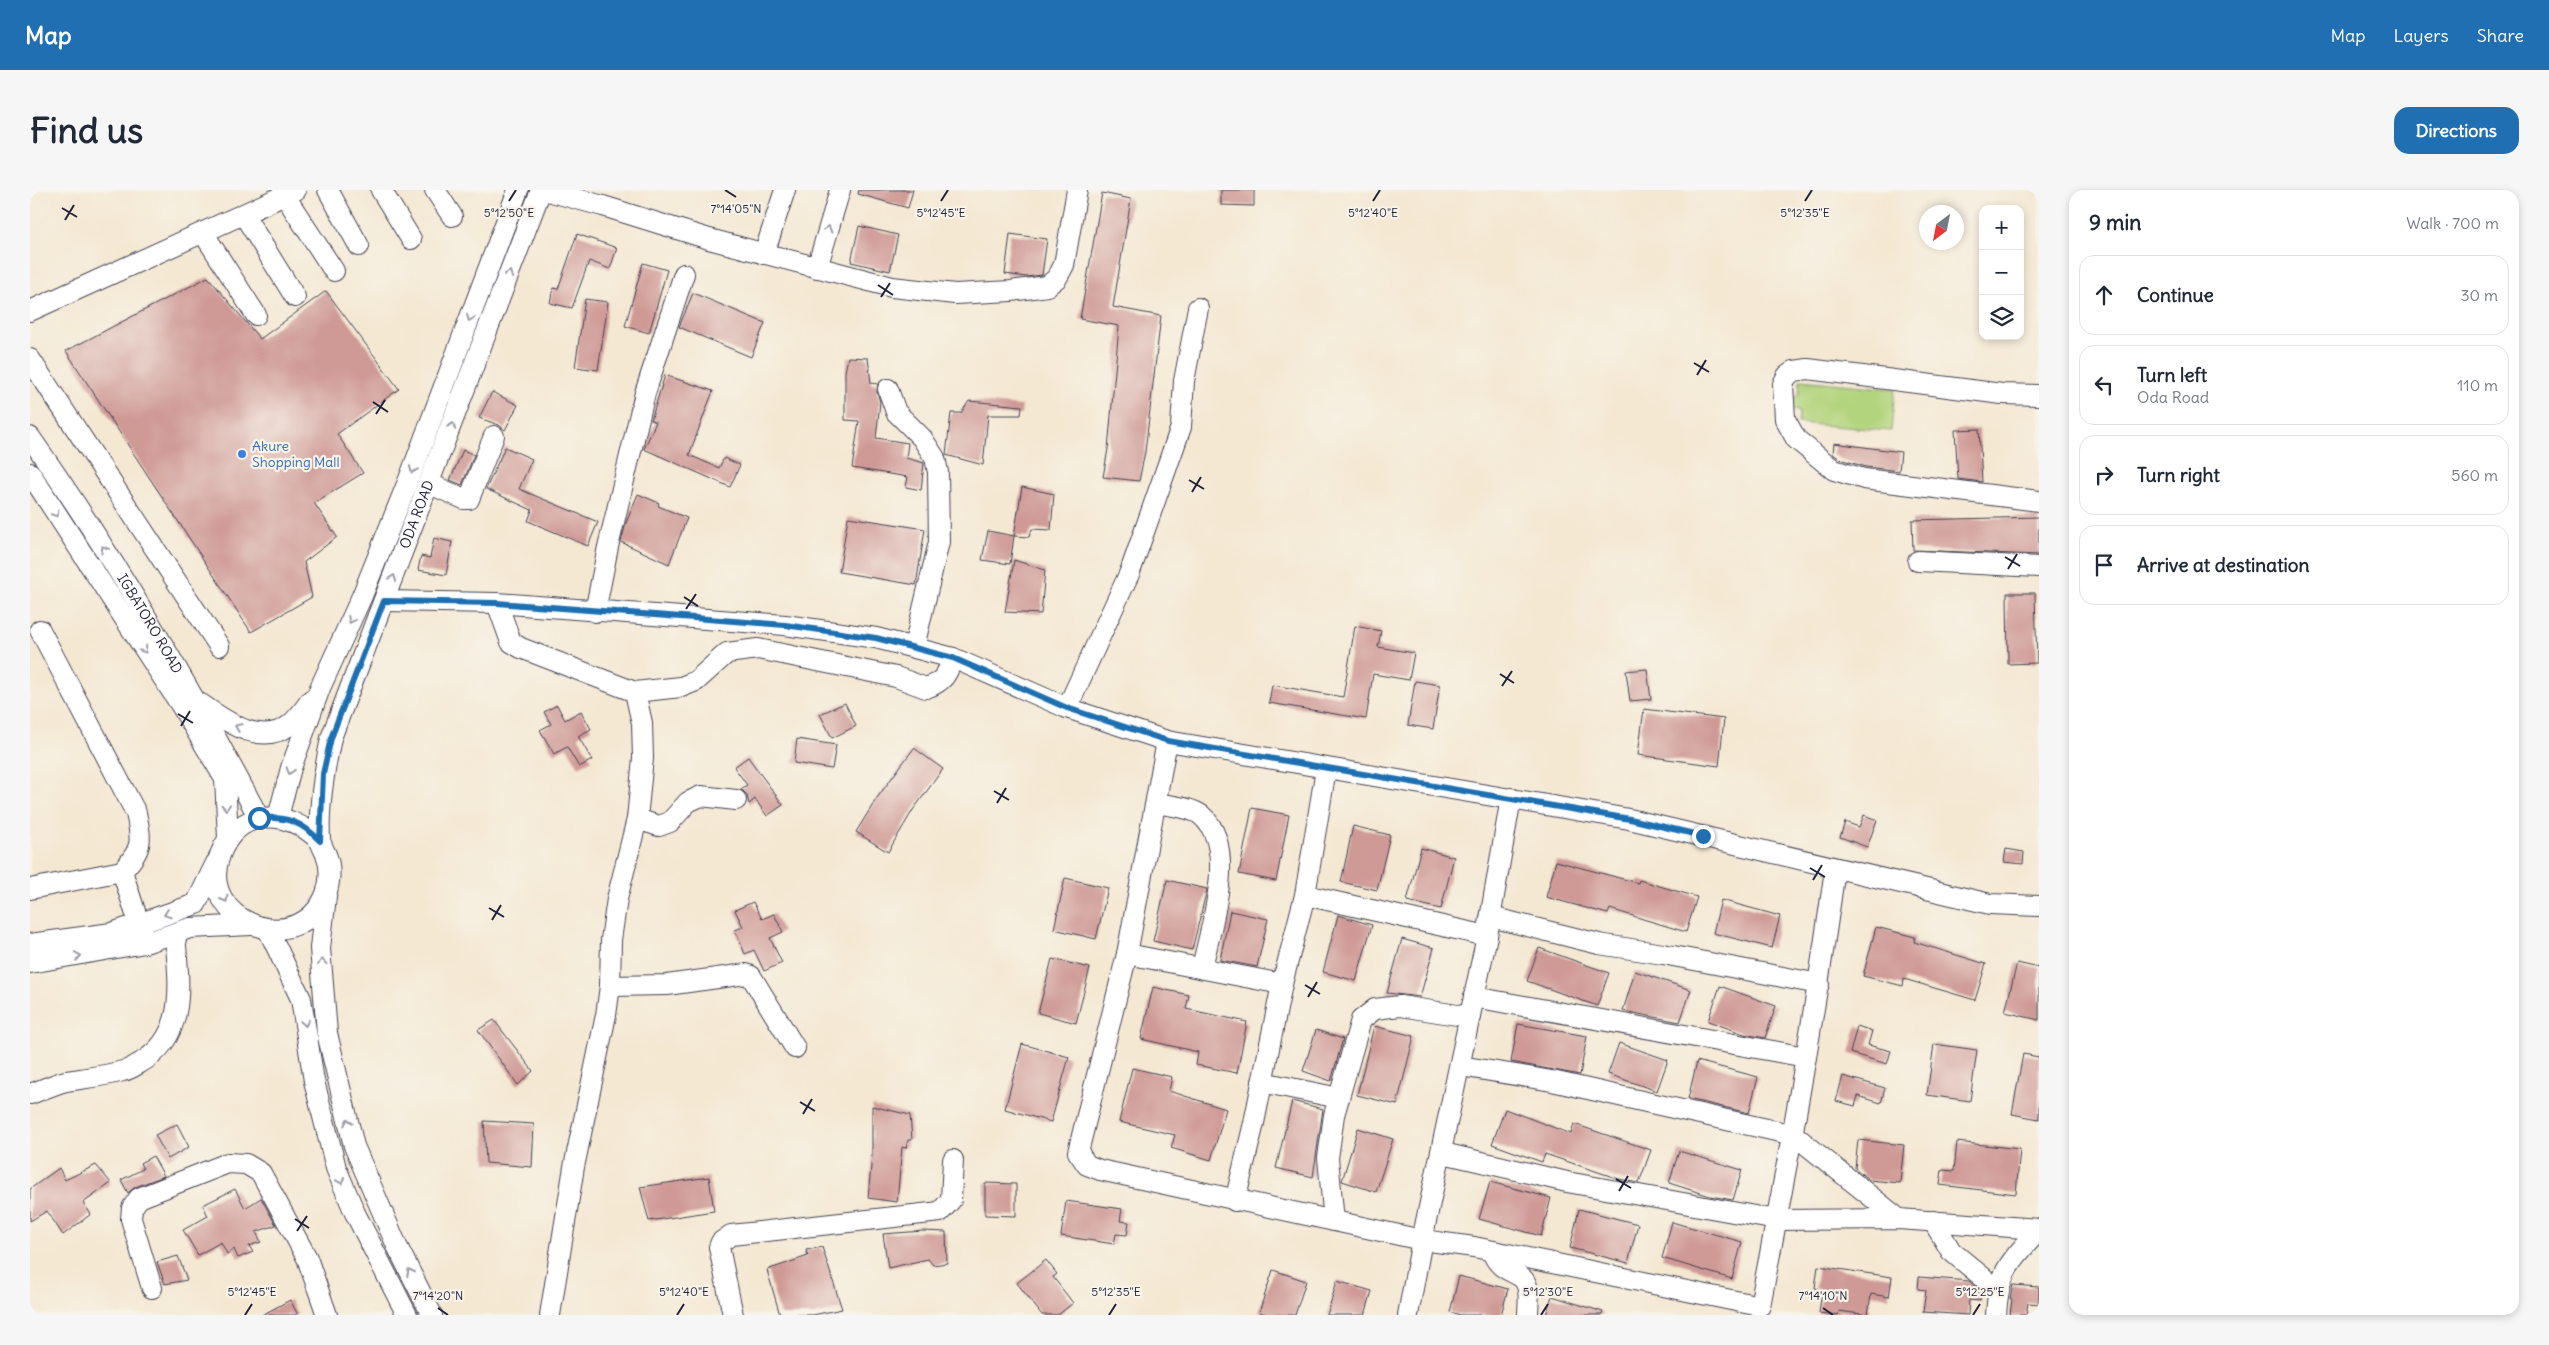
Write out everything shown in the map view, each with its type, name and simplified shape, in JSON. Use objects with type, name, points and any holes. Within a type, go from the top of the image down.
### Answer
[{"type":"street","points":[[328,190],[359,246]]},
{"type":"street","points":[[381,190],[411,239]]},
{"type":"street","points":[[435,190],[452,216]]},
{"type":"street","name":"ODA ROAD","points":[[268,818],[291,768],[320,688],[362,596],[409,479],[518,190]]},
{"type":"street","points":[[542,190],[816,268],[892,287],[955,294],[1011,291],[1047,286],[1057,278],[1064,265],[1077,190]]},
{"type":"street","name":"ODA ROAD","points":[[320,841],[323,774],[331,738],[542,190]]},
{"type":"street","points":[[764,254],[785,190]]},
{"type":"street","points":[[816,268],[840,190]]},
{"type":"street","points":[[30,311],[204,234],[291,193],[334,271]]},
{"type":"street","points":[[244,215],[295,297]]},
{"type":"street","points":[[204,234],[256,315]]},
{"type":"street","points":[[595,612],[608,546],[645,393],[684,274]]},
{"type":"street","points":[[1067,708],[1130,572],[1181,427],[1184,382],[1198,308]]},
{"type":"street","points":[[30,359],[219,646]]},
{"type":"street","points":[[2039,394],[2002,394],[1808,369],[1794,371],[1787,376],[1783,384],[1785,419],[1796,439],[1834,470],[1864,479],[2039,501]]},
{"type":"street","points":[[888,389],[896,412],[922,438],[934,458],[938,472],[939,542],[914,647]]},
{"type":"street","points":[[430,484],[464,500],[469,499],[494,436]]},
{"type":"street","name":"IGBATORO ROAD","points":[[30,437],[77,504],[268,818]]},
{"type":"street","name":"IGBATORO ROAD","points":[[30,473],[182,707],[225,779],[228,838]]},
{"type":"street","points":[[1918,561],[2039,568]]},
{"type":"street","points":[[384,601],[497,603],[595,612],[785,625],[876,638],[953,658],[1067,708],[1168,741],[1630,819],[1835,869],[1990,904],[2039,906]]},
{"type":"street","points":[[497,603],[511,642],[520,648],[635,692],[681,687],[696,681],[727,653],[739,650],[758,649],[838,663],[896,677],[926,688],[940,683],[948,675],[953,658]]},
{"type":"street","points":[[30,889],[122,871],[132,861],[141,840],[136,813],[40,630]]},
{"type":"street","points":[[195,700],[232,725],[251,732],[265,732],[281,729],[290,724],[320,688]]},
{"type":"street","points":[[550,1315],[574,1167],[610,986],[611,940],[617,899],[637,819],[643,758],[642,723],[635,692]]},
{"type":"street","points":[[1168,741],[1127,954],[1078,1152],[1087,1165],[1100,1170],[1235,1201],[1334,1220],[1422,1240],[1492,1251],[1760,1311],[1794,1136],[1819,984],[1835,869]]},
{"type":"street","points":[[1235,1201],[1282,984],[1305,895],[1326,769]]},
{"type":"street","points":[[637,819],[659,826],[670,822],[688,802],[701,796],[736,800]]},
{"type":"street","points":[[1408,1315],[1422,1240],[1443,1153],[1489,927],[1511,798]]},
{"type":"street","points":[[1157,803],[1200,814],[1210,826],[1219,843],[1220,877],[1202,968]]},
{"type":"street","points":[[30,944],[112,933],[196,904],[228,838],[242,826],[268,818],[291,820],[307,828],[320,841],[328,858],[330,876],[326,893],[320,948],[327,1033],[354,1146],[397,1246],[432,1315]]},
{"type":"street","points":[[219,856],[217,877],[222,896],[234,913],[259,927],[301,999],[314,1081],[336,1168],[355,1213],[407,1315]]},
{"type":"street","points":[[122,871],[145,944]]},
{"type":"street","points":[[30,963],[145,944],[175,935],[190,928],[286,928],[303,921],[317,909],[326,893]]},
{"type":"street","points":[[1305,895],[1489,927],[1663,954],[1819,984]]},
{"type":"street","points":[[30,1094],[64,1082],[126,1071],[151,1057],[164,1044],[172,1026],[178,1004],[179,979],[175,935]]},
{"type":"street","points":[[1127,954],[1282,984]]},
{"type":"street","points":[[610,986],[667,984],[746,974],[751,976],[795,1048]]},
{"type":"street","points":[[1474,997],[1806,1057]]},
{"type":"street","points":[[1334,1220],[1328,1158],[1339,1098],[1361,1020],[1375,1009],[1400,1006],[1470,1017]]},
{"type":"street","points":[[1460,1066],[1552,1081],[1794,1136],[1900,1219]]},
{"type":"street","points":[[1262,1082],[1339,1098]]},
{"type":"street","points":[[1443,1153],[1577,1183],[1777,1220],[1900,1219],[2039,1230]]},
{"type":"street","points":[[733,1315],[725,1284],[719,1247],[721,1242],[731,1235],[940,1212],[951,1200],[954,1160]]},
{"type":"street","points":[[152,1288],[131,1219],[132,1208],[138,1198],[228,1163],[246,1164],[261,1173],[307,1258],[327,1315]]},
{"type":"street","points":[[1933,1221],[1951,1251],[1997,1289]]},
{"type":"street","points":[[1996,1315],[1997,1289],[2009,1263],[2039,1230]]},
{"type":"street","points":[[1492,1251],[1495,1261],[1500,1267],[1521,1277],[1527,1286],[1528,1315]]},
{"type":"green space","points":[[1800,380],[1895,389],[1891,431],[1798,423],[1799,410],[1790,409],[1789,400],[1799,395]]},
{"type":"building","points":[[859,190],[913,190],[908,208],[858,194]]},
{"type":"building","points":[[1221,190],[1254,190],[1254,206],[1221,205]]},
{"type":"building","points":[[1102,193],[1131,199],[1113,307],[1161,316],[1145,452],[1139,481],[1103,477],[1108,449],[1119,326],[1080,319]]},
{"type":"building","points":[[859,226],[898,235],[890,271],[851,262]]},
{"type":"building","points":[[577,234],[617,248],[610,269],[589,261],[572,308],[550,303],[553,288],[558,289]]},
{"type":"building","points":[[1010,234],[1047,239],[1042,275],[1026,277],[1005,274]]},
{"type":"building","points":[[643,263],[667,270],[649,333],[625,326]]},
{"type":"building","name":"Akure Shopping Mall","points":[[208,277],[260,339],[326,291],[399,389],[337,434],[363,473],[314,503],[337,537],[304,562],[312,597],[251,632],[66,351]]},
{"type":"building","points":[[693,293],[765,323],[751,357],[679,327]]},
{"type":"building","points":[[585,299],[608,302],[598,370],[575,367]]},
{"type":"building","points":[[848,357],[868,358],[871,383],[878,384],[877,392],[880,402],[876,438],[908,443],[906,458],[924,463],[921,490],[906,487],[908,477],[852,468],[859,421],[845,420],[845,372]]},
{"type":"building","points":[[665,375],[713,391],[689,455],[719,468],[724,458],[740,465],[730,487],[644,449],[656,422],[651,420]]},
{"type":"building","points":[[492,392],[518,405],[505,430],[499,425],[479,418]]},
{"type":"building","points":[[969,401],[1022,406],[1021,415],[988,415],[983,465],[946,455],[951,413],[961,413]]},
{"type":"building","points":[[1979,429],[1982,482],[1958,479],[1955,430]]},
{"type":"building","points":[[1834,443],[1901,452],[1899,471],[1866,467],[1840,459],[1833,454]]},
{"type":"building","points":[[505,447],[532,459],[519,489],[598,522],[588,546],[528,521],[532,510],[486,489]]},
{"type":"building","points":[[463,450],[474,455],[462,485],[450,480]]},
{"type":"building","points":[[1022,487],[1054,494],[1051,530],[1032,529],[1029,537],[1014,536]]},
{"type":"building","points":[[638,494],[659,503],[658,506],[687,518],[669,564],[621,542],[626,523]]},
{"type":"building","points":[[848,517],[925,529],[916,585],[839,572]]},
{"type":"building","points":[[2039,517],[2039,555],[1913,550],[1912,520]]},
{"type":"building","points":[[988,531],[1014,536],[1010,564],[982,560]]},
{"type":"building","points":[[434,538],[452,542],[446,575],[418,570],[421,556],[430,558]]},
{"type":"building","points":[[1014,560],[1045,570],[1041,614],[1005,612]]},
{"type":"building","points":[[2007,593],[2035,593],[2037,663],[2008,664]]},
{"type":"building","points":[[1355,626],[1381,631],[1378,647],[1414,653],[1409,680],[1373,674],[1366,719],[1269,703],[1272,685],[1343,697]]},
{"type":"building","points":[[1647,669],[1651,699],[1630,701],[1626,671]]},
{"type":"building","points":[[1415,681],[1440,685],[1433,729],[1408,725]]},
{"type":"building","points":[[845,703],[856,726],[832,738],[820,714]]},
{"type":"building","points":[[557,705],[565,720],[581,711],[591,729],[578,736],[592,760],[579,767],[567,747],[554,754],[540,730],[551,724],[544,712]]},
{"type":"building","points":[[1644,709],[1724,719],[1719,766],[1638,755]]},
{"type":"building","points":[[797,739],[836,745],[832,769],[794,763]]},
{"type":"building","points":[[914,748],[943,769],[913,810],[888,852],[856,832],[877,798]]},
{"type":"building","points":[[748,757],[783,805],[767,816],[755,799],[749,804],[747,795],[741,789],[747,785],[734,767]]},
{"type":"building","points":[[1252,808],[1289,815],[1276,881],[1239,874]]},
{"type":"building","points":[[1864,815],[1877,820],[1867,847],[1840,837],[1845,822],[1859,827]]},
{"type":"building","points":[[1353,826],[1390,835],[1377,890],[1341,882]]},
{"type":"building","points":[[1421,848],[1454,857],[1441,909],[1407,901]]},
{"type":"building","points":[[2006,849],[2024,852],[2023,864],[2004,862]]},
{"type":"building","points":[[1556,861],[1638,883],[1639,880],[1697,897],[1686,932],[1610,909],[1608,914],[1546,897]]},
{"type":"building","points":[[1065,878],[1108,888],[1096,939],[1054,929]]},
{"type":"building","points":[[1167,880],[1207,889],[1192,950],[1153,941]]},
{"type":"building","points":[[1721,900],[1780,916],[1772,948],[1713,933]]},
{"type":"building","points":[[753,902],[762,919],[774,914],[783,932],[770,938],[782,963],[764,971],[754,950],[745,954],[735,930],[743,927],[735,910]]},
{"type":"building","points":[[1230,911],[1268,919],[1257,967],[1220,960]]},
{"type":"building","points":[[1338,915],[1372,925],[1356,981],[1323,972]]},
{"type":"building","points":[[1876,927],[1915,937],[1914,942],[1986,964],[1975,1000],[1904,979],[1903,986],[1863,976]]},
{"type":"building","points":[[1402,939],[1434,948],[1420,997],[1387,993]]},
{"type":"building","points":[[1539,948],[1609,973],[1597,1006],[1527,981]]},
{"type":"building","points":[[1052,959],[1090,968],[1076,1023],[1038,1013]]},
{"type":"building","points":[[2017,963],[2039,968],[2039,1020],[2005,1012]]},
{"type":"building","points":[[1635,971],[1691,990],[1680,1022],[1623,1011]]},
{"type":"building","points":[[1720,986],[1776,1006],[1765,1038],[1744,1034],[1708,1021]]},
{"type":"building","points":[[1153,987],[1189,995],[1186,1009],[1247,1022],[1237,1073],[1196,1065],[1198,1052],[1141,1039]]},
{"type":"building","points":[[494,1020],[533,1071],[518,1085],[478,1030]]},
{"type":"building","points":[[1518,1024],[1587,1036],[1580,1075],[1511,1062]]},
{"type":"building","points":[[1374,1026],[1414,1036],[1397,1105],[1357,1095]]},
{"type":"building","points":[[1857,1026],[1872,1031],[1868,1045],[1891,1051],[1887,1064],[1850,1053]]},
{"type":"building","points":[[1316,1030],[1343,1039],[1331,1081],[1303,1071]]},
{"type":"building","points":[[1619,1043],[1668,1060],[1657,1091],[1608,1074]]},
{"type":"building","points":[[1022,1044],[1069,1057],[1051,1122],[1005,1109]]},
{"type":"building","points":[[1934,1044],[1977,1050],[1970,1101],[1927,1095]]},
{"type":"building","points":[[2023,1054],[2039,1057],[2039,1119],[2012,1114]]},
{"type":"building","points":[[1697,1061],[1758,1077],[1749,1113],[1688,1099]]},
{"type":"building","points":[[1132,1068],[1172,1077],[1169,1091],[1226,1109],[1211,1160],[1171,1148],[1175,1135],[1119,1122]]},
{"type":"building","points":[[1843,1076],[1885,1088],[1881,1103],[1858,1096],[1855,1106],[1836,1101]]},
{"type":"building","points":[[1292,1101],[1323,1109],[1313,1177],[1276,1168]]},
{"type":"building","points":[[872,1106],[910,1115],[912,1140],[908,1140],[906,1148],[902,1147],[897,1202],[868,1198],[872,1155]]},
{"type":"building","points":[[1505,1109],[1571,1134],[1574,1124],[1651,1150],[1639,1183],[1619,1179],[1545,1154],[1542,1162],[1492,1144]]},
{"type":"building","points":[[484,1121],[534,1124],[532,1167],[486,1163]]},
{"type":"building","points":[[177,1124],[189,1147],[168,1159],[155,1135]]},
{"type":"building","points":[[1358,1128],[1393,1139],[1376,1192],[1342,1181]]},
{"type":"building","points":[[1858,1140],[1904,1145],[1900,1183],[1869,1180],[1855,1168]]},
{"type":"building","points":[[1957,1142],[2020,1149],[2016,1194],[1940,1185],[1942,1170],[1954,1171]]},
{"type":"building","points":[[1679,1151],[1742,1170],[1733,1200],[1710,1196],[1669,1183]]},
{"type":"building","points":[[153,1156],[164,1176],[135,1187],[128,1193],[121,1180],[143,1169],[140,1163]]},
{"type":"building","points":[[96,1165],[111,1183],[83,1203],[91,1214],[63,1235],[47,1211],[30,1221],[30,1189],[59,1168],[65,1180]]},
{"type":"building","points":[[709,1177],[714,1211],[649,1221],[640,1187]]},
{"type":"building","points":[[1490,1182],[1551,1198],[1541,1236],[1479,1219]]},
{"type":"building","points":[[985,1183],[1016,1184],[1016,1216],[985,1215]]},
{"type":"building","points":[[235,1189],[245,1208],[261,1198],[276,1225],[256,1232],[261,1242],[249,1246],[253,1252],[238,1258],[234,1249],[227,1254],[221,1242],[198,1255],[183,1230],[208,1216],[203,1205]]},
{"type":"building","points":[[1066,1201],[1122,1209],[1120,1221],[1129,1222],[1127,1235],[1116,1234],[1114,1244],[1061,1236]]},
{"type":"building","points":[[1579,1209],[1638,1224],[1628,1263],[1570,1248]]},
{"type":"building","points":[[1672,1222],[1742,1242],[1732,1279],[1662,1258]]},
{"type":"building","points":[[923,1231],[946,1232],[947,1263],[933,1265],[928,1259],[888,1268],[883,1234]]},
{"type":"building","points":[[822,1247],[842,1309],[813,1315],[780,1315],[767,1270],[808,1256],[806,1250]]},
{"type":"building","points":[[178,1256],[187,1280],[165,1284],[157,1262]]},
{"type":"building","points":[[1046,1260],[1057,1274],[1053,1277],[1073,1303],[1058,1315],[1042,1315],[1017,1283]]},
{"type":"building","points":[[1818,1266],[1892,1277],[1889,1297],[1871,1294],[1868,1315],[1839,1311],[1838,1315],[1819,1313],[1822,1290],[1815,1288]]},
{"type":"building","points":[[1273,1270],[1306,1281],[1295,1315],[1268,1315],[1259,1312]]},
{"type":"building","points":[[1459,1276],[1508,1289],[1501,1315],[1460,1315],[1450,1312]]},
{"type":"building","points":[[1919,1277],[1969,1281],[1986,1296],[1981,1295],[1980,1301],[1969,1300],[1968,1315],[1923,1312],[1926,1290],[1918,1289]]},
{"type":"building","points":[[1337,1281],[1372,1291],[1365,1315],[1327,1315]]},
{"type":"building","points":[[2013,1285],[2039,1287],[2039,1304],[2028,1303],[2026,1315],[2010,1315],[2012,1299],[2010,1299]]},
{"type":"building","points":[[1552,1296],[1603,1312],[1602,1315],[1546,1315]]},
{"type":"building","points":[[290,1300],[298,1315],[262,1315]]},
{"type":"place","name":"Akure Shopping Mall","points":[[242,454]]},
{"type":"route","points":[[259,818],[278,817],[291,820],[307,828],[320,841],[323,774],[331,738],[384,601],[497,603],[595,612],[785,625],[876,638],[953,658],[1067,708],[1123,728],[1168,741],[1630,819],[1703,836]]}]
